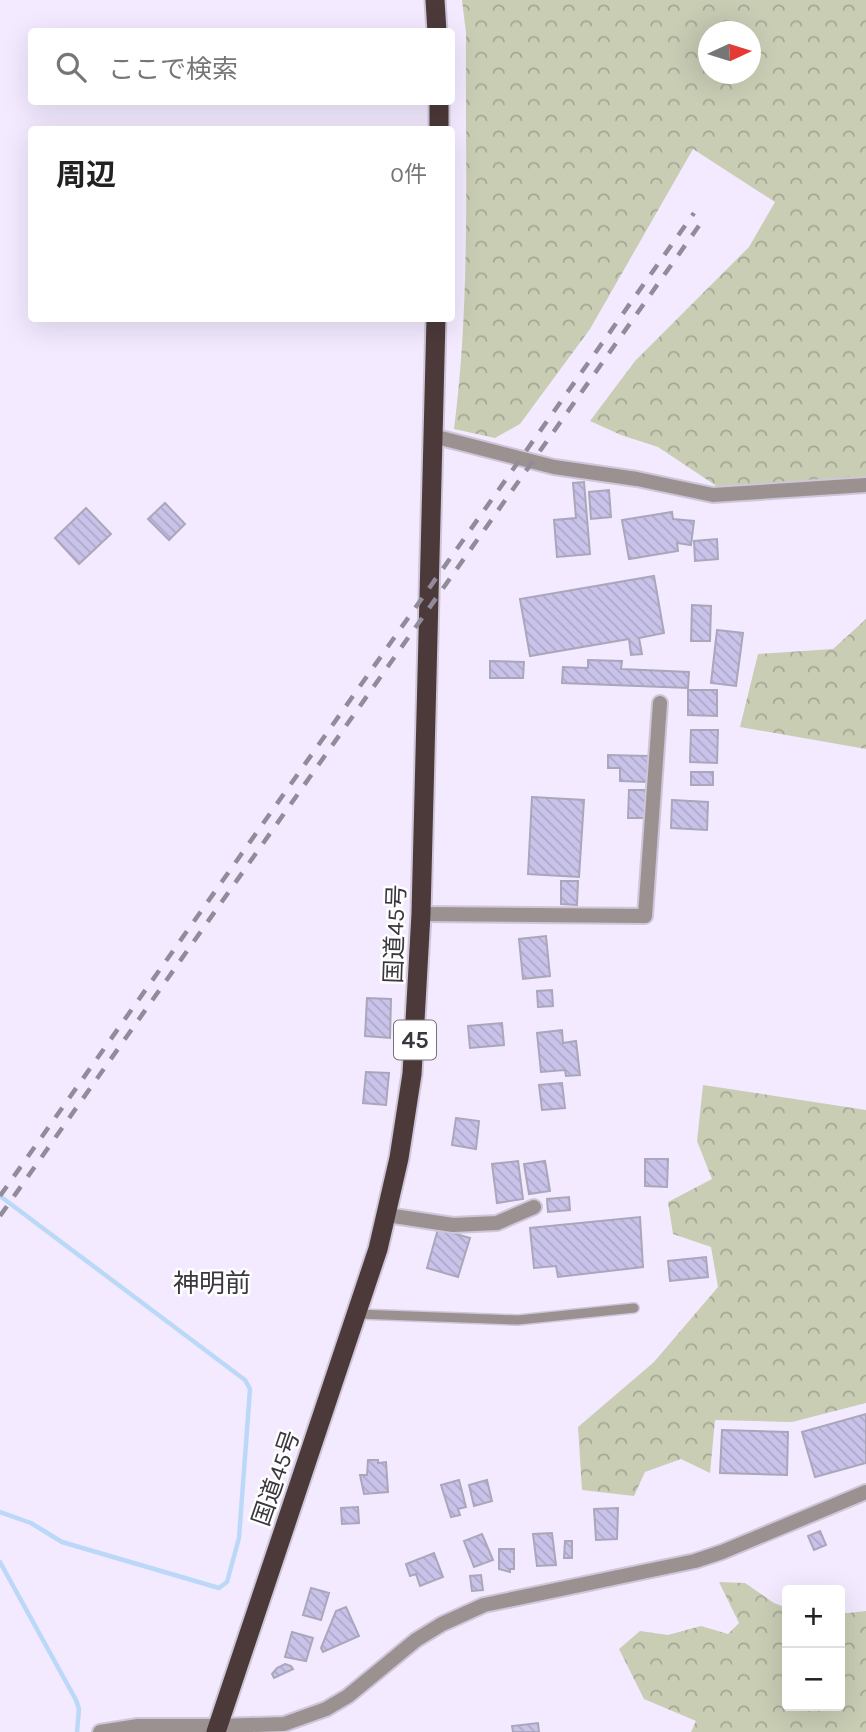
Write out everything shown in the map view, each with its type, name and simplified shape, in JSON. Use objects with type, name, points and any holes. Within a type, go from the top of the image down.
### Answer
[{"type":"highway","points":[[435,0],[437,28]]},
{"type":"highway","points":[[439,105],[439,126]]},
{"type":"highway","name":"国道45号","points":[[217,1729],[358,1314],[387,1215],[399,1158],[412,1074],[421,914],[436,322]]},
{"type":"street","points":[[433,436],[554,467],[637,479],[713,495],[866,485]]},
{"type":"street","points":[[421,914],[645,916],[660,703]]},
{"type":"street","points":[[387,1215],[453,1225],[497,1223],[534,1208]]},
{"type":"street","points":[[100,1732],[138,1726],[217,1729],[284,1724],[326,1709],[348,1696],[416,1640],[442,1624],[484,1605],[695,1561],[731,1549],[866,1492]]},
{"type":"lane","points":[[358,1314],[518,1320],[634,1308]]},
{"type":"green space","points":[[462,0],[866,0],[866,477],[736,499],[658,447],[590,421],[635,361],[749,247],[775,202],[693,149],[590,329],[520,424],[495,438],[454,429],[463,330],[466,33]]},
{"type":"green space","points":[[866,619],[866,749],[740,727],[758,654],[833,649]]},
{"type":"green space","points":[[703,1085],[866,1110],[866,1403],[792,1422],[715,1420],[710,1473],[681,1459],[645,1472],[634,1496],[582,1490],[578,1427],[654,1362],[718,1287],[711,1247],[673,1234],[668,1202],[712,1179],[697,1141]]},
{"type":"green space","points":[[719,1582],[745,1583],[782,1606],[782,1711],[845,1711],[845,1613],[866,1611],[866,1732],[691,1732],[696,1721],[644,1699],[619,1649],[640,1631],[668,1635],[701,1626],[728,1634],[739,1623]]},
{"type":"building","points":[[584,482],[590,554],[557,557],[554,520],[576,518],[573,483]]},
{"type":"building","points":[[609,490],[611,517],[591,519],[589,492]]},
{"type":"building","points":[[165,503],[185,524],[169,540],[148,519]]},
{"type":"building","points":[[86,508],[111,534],[79,564],[55,538]]},
{"type":"building","points":[[672,512],[673,519],[694,521],[691,545],[677,543],[678,551],[629,559],[622,520]]},
{"type":"building","points":[[717,539],[718,559],[695,561],[694,541]]},
{"type":"building","points":[[654,576],[664,633],[639,638],[642,654],[631,655],[629,639],[530,656],[520,599]]},
{"type":"building","points":[[692,605],[711,606],[710,641],[691,641]]},
{"type":"building","points":[[717,630],[743,633],[736,686],[711,683]]},
{"type":"building","points":[[588,660],[622,661],[621,669],[689,672],[688,688],[562,683],[563,667],[588,668]]},
{"type":"building","points":[[490,661],[524,662],[523,678],[490,678]]},
{"type":"building","points":[[688,690],[717,690],[717,716],[688,715]]},
{"type":"building","points":[[691,730],[718,730],[717,763],[690,762]]},
{"type":"building","points":[[608,755],[648,756],[647,782],[620,781],[620,768],[608,768]]},
{"type":"building","points":[[691,772],[713,772],[713,785],[691,785]]},
{"type":"building","points":[[629,790],[646,790],[645,818],[628,818]]},
{"type":"building","points":[[532,797],[584,800],[579,877],[528,874]]},
{"type":"building","points":[[672,800],[708,802],[707,830],[671,828]]},
{"type":"building","points":[[561,881],[578,881],[577,905],[561,904]]},
{"type":"building","points":[[546,936],[550,976],[523,979],[519,939]]},
{"type":"building","points":[[552,990],[553,1006],[538,1007],[537,991]]},
{"type":"building","points":[[367,998],[391,999],[390,1038],[365,1036]]},
{"type":"building","points":[[502,1023],[504,1045],[470,1048],[468,1026]]},
{"type":"building","points":[[562,1030],[563,1043],[576,1041],[580,1075],[566,1076],[565,1070],[541,1072],[537,1033]]},
{"type":"building","points":[[366,1072],[389,1073],[386,1105],[363,1103]]},
{"type":"building","points":[[562,1083],[565,1108],[542,1110],[539,1085]]},
{"type":"building","points":[[456,1118],[479,1121],[476,1149],[452,1145]]},
{"type":"building","points":[[645,1159],[668,1159],[667,1187],[645,1186]]},
{"type":"building","points":[[518,1161],[523,1199],[497,1203],[492,1164]]},
{"type":"building","points":[[545,1161],[550,1191],[529,1194],[524,1164]]},
{"type":"building","points":[[569,1197],[570,1210],[548,1212],[547,1199]]},
{"type":"building","points":[[640,1217],[643,1267],[558,1277],[556,1266],[534,1268],[530,1228]]},
{"type":"building","points":[[438,1229],[470,1238],[458,1277],[427,1268]]},
{"type":"building","points":[[706,1257],[708,1277],[670,1281],[668,1261]]},
{"type":"building","points":[[866,1414],[866,1463],[815,1477],[802,1432]]},
{"type":"building","points":[[722,1430],[788,1432],[787,1475],[720,1473]]},
{"type":"building","points":[[368,1460],[386,1462],[388,1492],[364,1494],[360,1475],[367,1475]]},
{"type":"building","points":[[459,1480],[466,1507],[458,1509],[460,1515],[451,1517],[441,1485]]},
{"type":"building","points":[[487,1480],[492,1501],[474,1506],[469,1485]]},
{"type":"building","points":[[358,1507],[359,1523],[342,1524],[341,1508]]},
{"type":"building","points":[[618,1508],[617,1539],[596,1540],[594,1509]]},
{"type":"building","points":[[820,1531],[826,1545],[814,1550],[808,1536]]},
{"type":"building","points":[[552,1533],[556,1565],[537,1566],[533,1534]]},
{"type":"building","points":[[482,1534],[493,1560],[474,1567],[464,1541]]},
{"type":"building","points":[[565,1541],[572,1541],[572,1558],[564,1558]]},
{"type":"building","points":[[499,1549],[514,1549],[514,1569],[510,1569],[510,1572],[499,1569]]},
{"type":"building","points":[[434,1553],[443,1577],[420,1586],[416,1574],[410,1576],[406,1564]]},
{"type":"building","points":[[481,1575],[483,1590],[472,1591],[470,1576]]},
{"type":"building","points":[[311,1588],[329,1593],[321,1620],[303,1615]]},
{"type":"building","points":[[346,1607],[359,1636],[323,1652],[321,1648],[336,1611]]},
{"type":"building","points":[[292,1632],[313,1638],[306,1661],[285,1657]]},
{"type":"building","points":[[285,1664],[293,1669],[274,1678],[272,1674]]},
{"type":"building","points":[[538,1723],[539,1732],[513,1732],[512,1726]]},
{"type":"waterway","points":[[0,1196],[245,1380],[250,1389],[239,1538],[227,1582],[219,1588],[62,1542],[31,1523],[0,1512]]},
{"type":"waterway","points":[[0,1562],[76,1700],[79,1709],[77,1732]]},
{"type":"railway","points":[[0,1196],[694,213]]},
{"type":"railway","points":[[0,1216],[703,220]]},
{"type":"district","name":"神明前","points":[[212,1283]]}]
